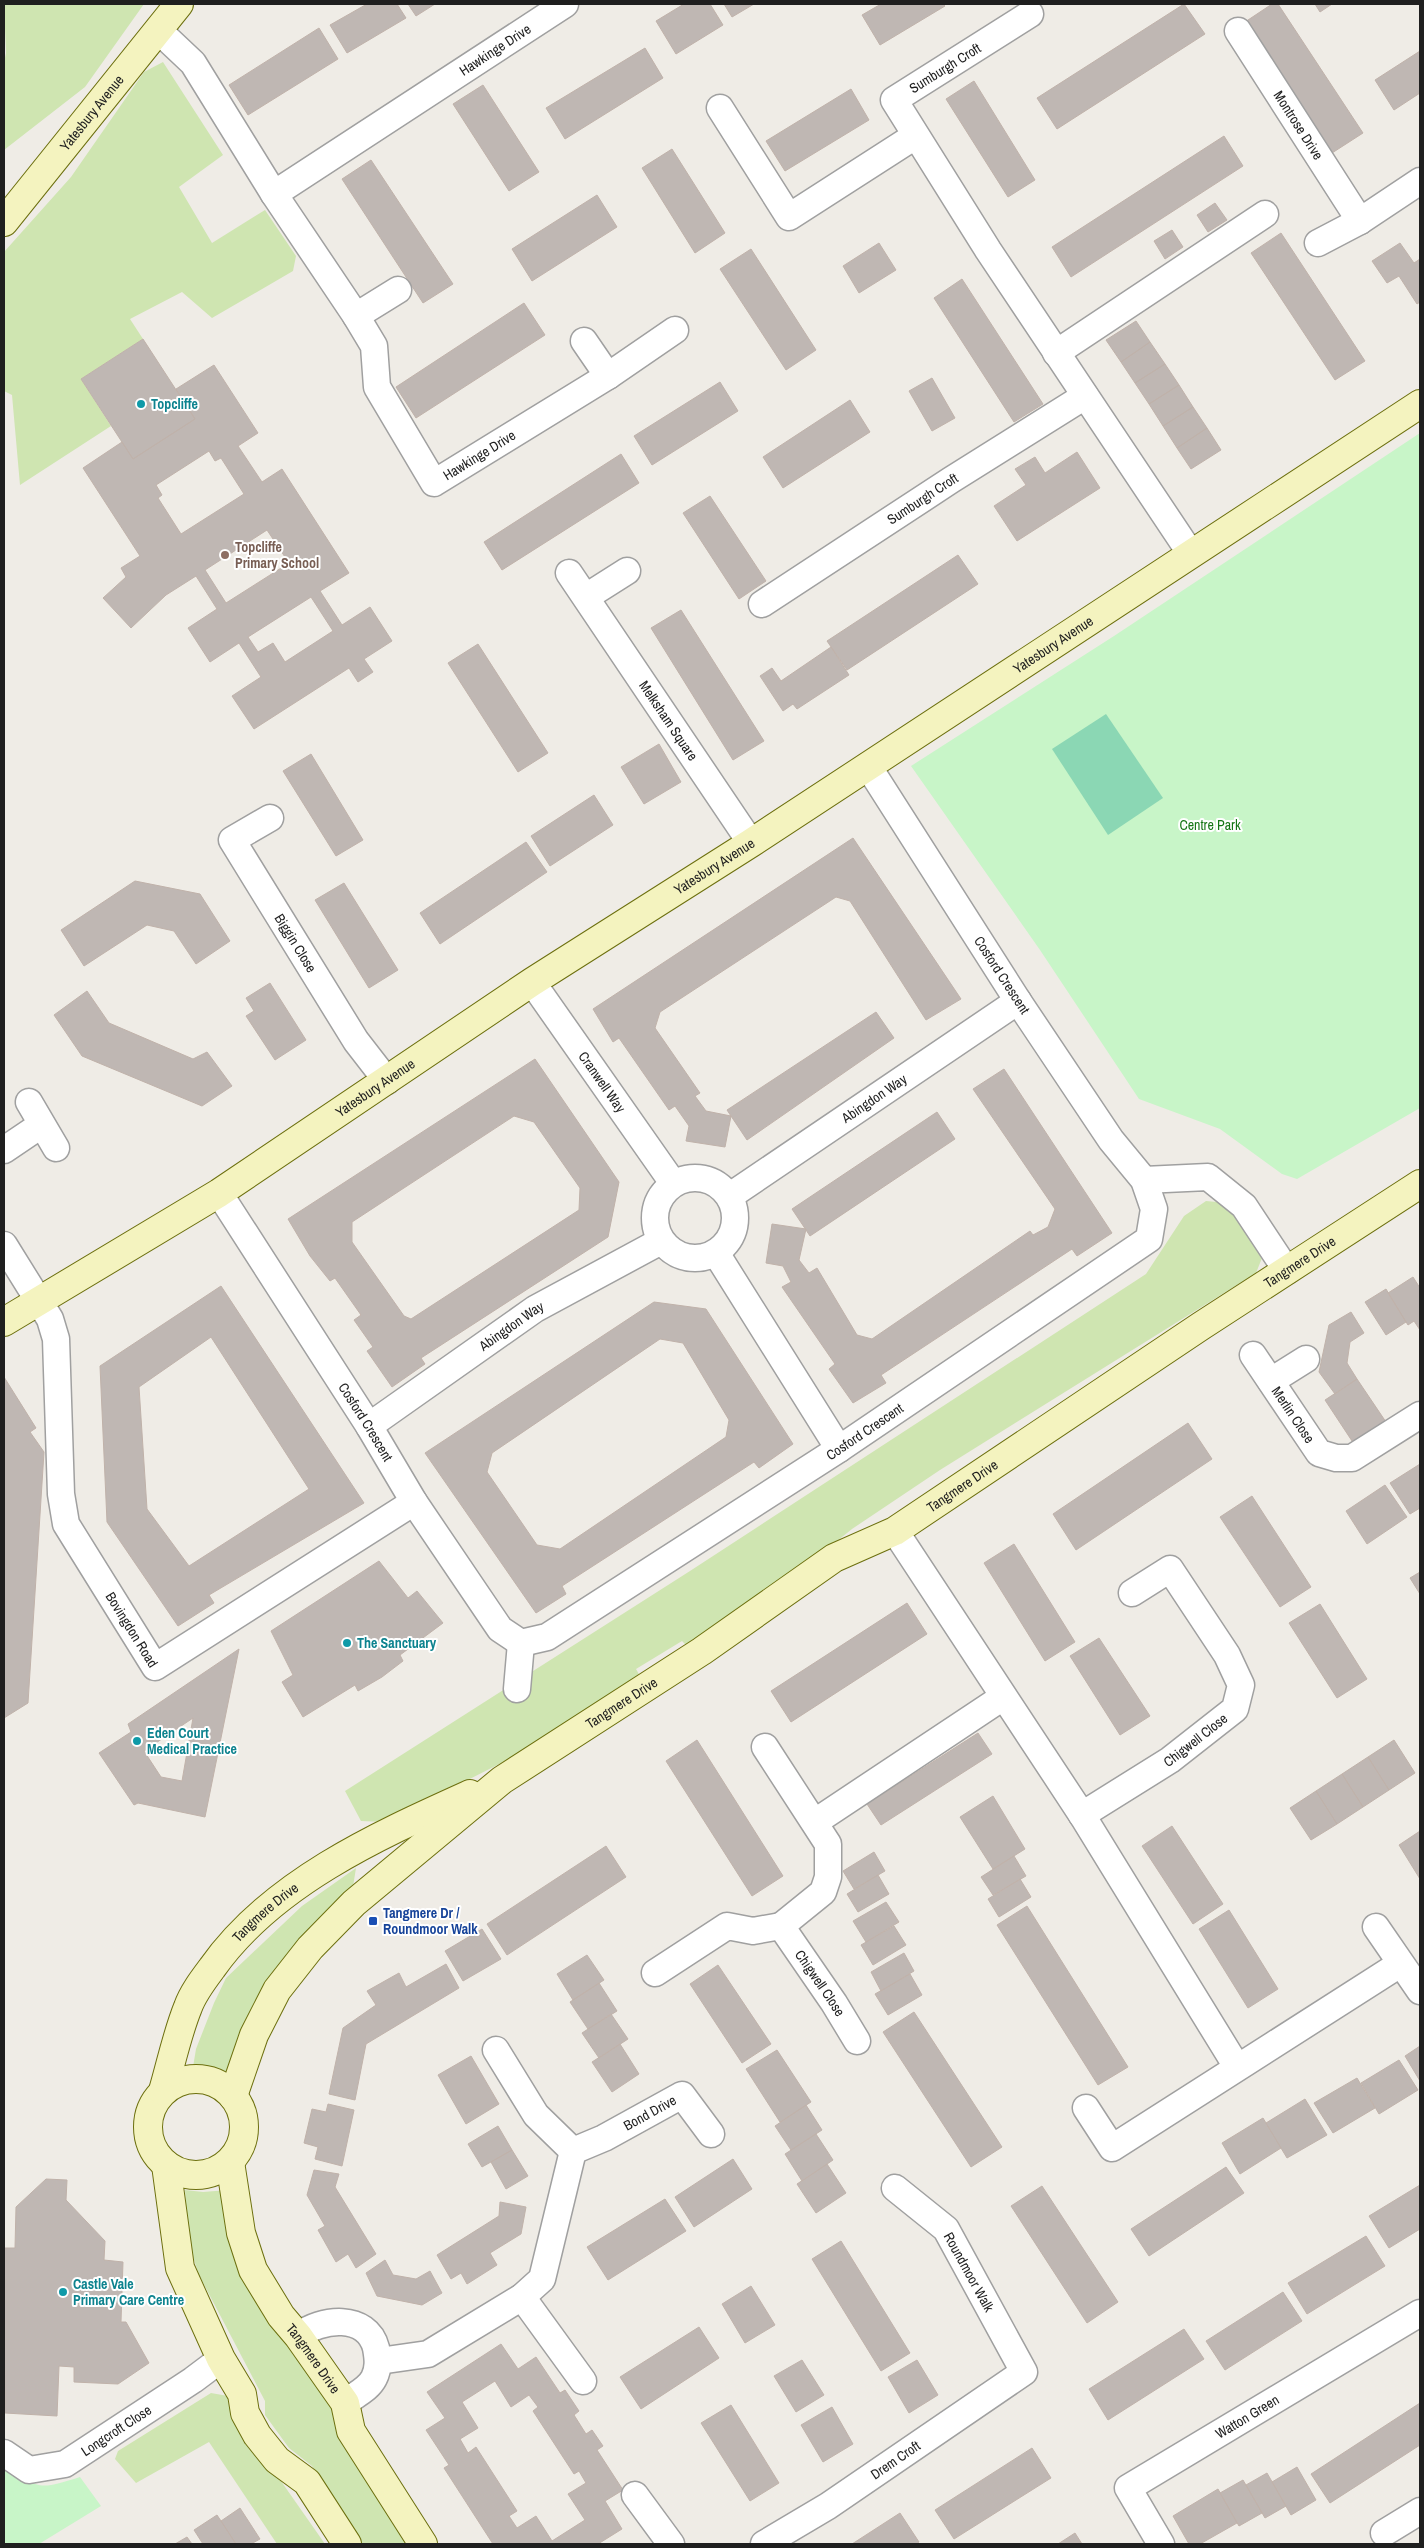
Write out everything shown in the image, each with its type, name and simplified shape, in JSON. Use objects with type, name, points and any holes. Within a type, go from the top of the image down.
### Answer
[{"type":"street","name":"Yatesbury Avenue","points":[[4,222],[179,4]]},
{"type":"street","name":"Hawkinge Drive","points":[[274,194],[565,4]]},
{"type":"street","name":"Sumburgh Croft","points":[[1030,14],[894,100],[915,136],[1056,353],[1191,554]]},
{"type":"street","name":"Hawkinge Drive","points":[[158,30],[193,63],[274,194],[356,316],[374,346],[377,387],[434,483],[608,376],[675,330]]},
{"type":"street","name":"Montrose Drive","points":[[1238,31],[1360,221]]},
{"type":"street","points":[[720,108],[789,217],[915,136]]},
{"type":"street","points":[[1318,243],[1360,221],[1420,181]]},
{"type":"street","points":[[1056,353],[1265,214]]},
{"type":"street","points":[[356,316],[398,290]]},
{"type":"street","points":[[584,341],[608,376]]},
{"type":"street","name":"Sumburgh Croft","points":[[762,604],[951,480],[1085,396]]},
{"type":"street","name":"Yatesbury Avenue","points":[[4,1322],[219,1193],[532,982],[750,843],[1420,404]]},
{"type":"street","points":[[586,597],[627,571]]},
{"type":"street","name":"Melksham Square","points":[[569,573],[750,843]]},
{"type":"street","name":"Cosford Crescent","points":[[219,1193],[369,1426],[414,1502],[500,1629],[521,1643],[547,1637],[839,1449],[1148,1239],[1154,1209],[1144,1180],[1111,1140],[1018,1001],[868,766]]},
{"type":"street","name":"Biggin Close","points":[[270,818],[232,840],[356,1041],[387,1081]]},
{"type":"street","name":"Cranwell Way","points":[[532,982],[673,1183]]},
{"type":"street","name":"Abingdon Way","points":[[730,1196],[1018,1001]]},
{"type":"street","points":[[29,1102],[56,1148]]},
{"type":"street","points":[[4,1150],[41,1125]]},
{"type":"street","points":[[698,1177],[710,1180],[721,1186],[730,1196],[735,1208],[734,1227],[726,1244],[716,1253],[705,1258],[692,1258],[675,1253],[661,1241],[656,1229],[656,1209],[664,1192],[673,1183],[685,1178],[698,1177]]},
{"type":"street","points":[[1144,1180],[1208,1177],[1244,1206],[1287,1271]]},
{"type":"street","name":"Tangmere Drive","points":[[233,2096],[254,2034],[276,1990],[310,1948],[354,1903],[502,1780],[702,1651],[834,1558],[895,1531],[1420,1184]]},
{"type":"street","name":"Abingdon Way","points":[[369,1426],[535,1309],[661,1241]]},
{"type":"street","points":[[4,1246],[39,1301]]},
{"type":"street","points":[[716,1253],[839,1449]]},
{"type":"street","name":"Bovingdon Road","points":[[39,1301],[50,1319],[56,1339],[61,1494],[66,1524],[155,1667],[414,1502]]},
{"type":"street","name":"Merlin Close","points":[[1253,1355],[1319,1453],[1336,1458],[1352,1458],[1420,1415]]},
{"type":"street","name":"Merlin Close","points":[[1271,1381],[1306,1360]]},
{"type":"street","points":[[895,1531],[1082,1815],[1236,2067]]},
{"type":"street","name":"Chigwell Close","points":[[1082,1815],[1170,1760],[1235,1709],[1240,1684],[1226,1655],[1170,1569],[1132,1593]]},
{"type":"street","points":[[517,1689],[521,1643]]},
{"type":"street","points":[[815,1822],[1003,1697]]},
{"type":"street","points":[[655,1973],[727,1926],[753,1931],[781,1926],[823,1892],[828,1877],[828,1844],[765,1747]]},
{"type":"street","name":"Tangmere Drive","points":[[163,2091],[188,2007],[224,1951],[255,1918],[285,1894],[385,1832],[502,1780]]},
{"type":"street","name":"Chigwell Close","points":[[781,1926],[834,2003],[857,2041]]},
{"type":"street","points":[[1376,1927],[1420,1991]]},
{"type":"street","points":[[1086,2108],[1112,2148],[1400,1964]]},
{"type":"street","points":[[379,2360],[428,2354],[522,2297],[542,2279],[573,2152],[536,2115],[496,2050]]},
{"type":"street","points":[[207,2079],[222,2085],[233,2096],[241,2108],[244,2122],[244,2137],[230,2162],[218,2170],[205,2174],[184,2173],[166,2165],[156,2154],[150,2142],[147,2128],[149,2114],[154,2102],[163,2091],[184,2080],[207,2079]]},
{"type":"street","name":"Bond Drive","points":[[573,2152],[604,2138],[682,2095],[711,2134]]},
{"type":"street","name":"Tangmere Drive","points":[[230,2162],[241,2233],[253,2270],[280,2316],[298,2336],[345,2403],[351,2431],[423,2544]]},
{"type":"street","points":[[166,2165],[180,2268],[221,2359],[242,2394],[245,2413],[257,2435],[277,2460],[307,2482],[347,2544]]},
{"type":"street","name":"Roundmoor Walk","points":[[895,2188],[946,2228],[1024,2372]]},
{"type":"street","points":[[522,2297],[583,2381]]},
{"type":"street","name":"Watton Green","points":[[1161,2544],[1128,2488],[1160,2467],[1352,2355],[1420,2312]]},
{"type":"street","points":[[298,2336],[306,2330],[332,2321],[353,2323],[373,2339],[379,2360],[374,2377],[369,2385],[345,2403]]},
{"type":"street","name":"Longcroft Close","points":[[4,2453],[29,2470],[65,2464],[193,2380],[221,2359]]},
{"type":"street","name":"Drem Croft","points":[[764,2544],[828,2506],[1024,2372]]},
{"type":"street","points":[[635,2495],[670,2544]]},
{"type":"street","points":[[1384,2533],[1420,2510]]},
{"type":"green space","points":[[4,4],[144,4],[85,87],[4,150],[4,63],[6,53]]},
{"type":"green space","points":[[163,62],[223,155],[179,187],[212,243],[265,210],[296,256],[293,271],[212,318],[182,292],[130,319],[143,339],[81,379],[111,426],[20,485],[12,395],[4,391],[4,252],[71,177],[144,72]]},
{"type":"green space","name":"Centre Park","points":[[1420,433],[1420,1108],[1297,1179],[1282,1174],[1220,1129],[1139,1099],[1040,950],[911,766],[1114,636]]},
{"type":"green space","points":[[1106,714],[1163,798],[1108,835],[1052,749]]},
{"type":"green space","points":[[1206,1201],[1227,1203],[1262,1258],[1256,1273],[940,1470],[852,1529],[807,1565],[687,1646],[682,1641],[636,1669],[640,1676],[521,1753],[385,1822],[361,1821],[345,1791],[690,1571],[1146,1274],[1184,1216]]},
{"type":"green space","points":[[356,1868],[352,1893],[230,2080],[205,2069],[193,2067],[196,2049],[226,1978],[302,1906]]},
{"type":"green space","points":[[185,2190],[203,2192],[228,2190],[299,2353],[416,2544],[362,2544],[312,2466],[289,2448],[265,2415],[265,2401],[199,2275],[188,2242]]},
{"type":"green space","points":[[211,2393],[228,2396],[239,2421],[325,2544],[277,2544],[209,2442],[136,2483],[115,2459],[118,2451]]},
{"type":"green space","points":[[4,2464],[24,2479],[39,2485],[56,2484],[80,2477],[101,2506],[39,2544],[4,2544]]},
{"type":"building","points":[[367,4],[397,4],[406,18],[347,53],[330,25]]},
{"type":"building","points":[[408,4],[435,4],[416,16]]},
{"type":"building","points":[[684,4],[710,4],[723,25],[676,54],[656,21]]},
{"type":"building","points":[[724,4],[754,4],[732,17]]},
{"type":"building","points":[[881,4],[943,4],[945,6],[880,45],[862,15]]},
{"type":"building","points":[[1184,4],[1205,34],[1057,129],[1037,98]]},
{"type":"building","points":[[1272,4],[1278,4],[1363,133],[1332,153],[1245,22]]},
{"type":"building","points":[[1315,4],[1332,4],[1320,12]]},
{"type":"building","points":[[319,28],[338,59],[248,115],[229,85]]},
{"type":"building","points":[[645,48],[663,78],[565,139],[546,108]]},
{"type":"building","points":[[1420,51],[1420,93],[1394,110],[1375,80]]},
{"type":"building","points":[[974,81],[1035,180],[1008,197],[946,99]]},
{"type":"building","points":[[483,85],[539,172],[509,191],[453,104]]},
{"type":"building","points":[[851,89],[869,120],[785,171],[766,141]]},
{"type":"building","points":[[1224,136],[1243,166],[1071,277],[1052,247]]},
{"type":"building","points":[[672,149],[725,233],[695,253],[642,168]]},
{"type":"building","points":[[371,160],[453,284],[423,303],[342,179]]},
{"type":"building","points":[[597,195],[617,227],[532,281],[512,249]]},
{"type":"building","points":[[1215,203],[1227,220],[1208,232],[1197,215]]},
{"type":"building","points":[[1172,230],[1183,247],[1165,259],[1154,241]]},
{"type":"building","points":[[1281,233],[1365,361],[1335,380],[1251,253]]},
{"type":"building","points":[[879,243],[896,270],[859,293],[843,266]]},
{"type":"building","points":[[1400,243],[1414,263],[1420,259],[1420,302],[1417,304],[1399,276],[1387,283],[1372,261]]},
{"type":"building","points":[[751,249],[816,350],[786,370],[720,269]]},
{"type":"building","points":[[962,279],[1043,404],[1014,422],[934,298]]},
{"type":"building","points":[[524,303],[545,335],[416,418],[396,387]]},
{"type":"building","points":[[1136,321],[1150,342],[1121,362],[1106,340]]},
{"type":"building","name":"Topcliffe","points":[[143,339],[195,419],[133,459],[81,379]]},
{"type":"building","points":[[1150,342],[1165,364],[1135,383],[1121,362]]},
{"type":"building","points":[[1165,364],[1179,385],[1149,404],[1135,383]]},
{"type":"building","points":[[214,365],[258,433],[238,446],[262,482],[282,469],[349,573],[320,591],[342,625],[370,607],[392,641],[364,659],[373,672],[358,682],[349,668],[254,729],[232,696],[261,677],[239,643],[210,662],[188,628],[217,609],[196,576],[166,595],[131,628],[103,598],[126,577],[121,568],[140,556],[83,468],[122,442],[133,459],[195,419],[176,389]],"holes":[[[209,451],[215,461],[221,458],[244,494],[181,534],[158,498],[162,495],[156,485]],[[267,530],[289,563],[226,603],[205,570]],[[311,597],[333,631],[285,662],[273,643],[258,652],[248,637]]]},
{"type":"building","points":[[932,378],[955,418],[932,431],[909,391]]},
{"type":"building","points":[[720,382],[738,411],[652,465],[634,436]]},
{"type":"building","points":[[1179,385],[1193,407],[1163,426],[1149,404]]},
{"type":"building","points":[[850,400],[870,432],[783,488],[763,457]]},
{"type":"building","points":[[1193,407],[1207,428],[1177,448],[1163,426]]},
{"type":"building","points":[[1207,428],[1221,450],[1191,469],[1177,448]]},
{"type":"building","points":[[1077,452],[1100,488],[1017,541],[994,506],[1026,485],[1015,469],[1035,457],[1045,473]]},
{"type":"building","points":[[621,454],[639,483],[502,570],[484,542]]},
{"type":"building","points":[[710,496],[766,581],[739,599],[683,513]]},
{"type":"building","points":[[958,555],[978,584],[847,670],[827,641]]},
{"type":"building","points":[[681,610],[764,741],[733,760],[651,628]]},
{"type":"building","points":[[478,644],[548,753],[518,772],[448,663]]},
{"type":"building","points":[[831,647],[849,675],[797,709],[793,704],[783,711],[760,676],[772,668],[781,681]]},
{"type":"building","points":[[659,744],[681,782],[644,804],[621,767]]},
{"type":"building","points":[[311,754],[363,840],[336,856],[283,771]]},
{"type":"building","points":[[594,795],[613,825],[550,866],[531,836]]},
{"type":"building","points":[[853,838],[961,999],[926,1020],[850,901],[836,897],[660,1012],[655,1028],[700,1093],[695,1096],[706,1111],[731,1116],[725,1147],[686,1141],[689,1126],[675,1106],[669,1110],[619,1038],[613,1042],[593,1009]]},
{"type":"building","points":[[526,842],[547,872],[440,944],[420,913]]},
{"type":"building","points":[[135,881],[200,894],[230,941],[196,964],[174,931],[147,925],[84,966],[61,930]]},
{"type":"building","points":[[344,883],[398,970],[369,988],[315,900]]},
{"type":"building","points":[[270,983],[306,1040],[275,1060],[246,1016],[254,1011],[246,998]]},
{"type":"building","points":[[87,991],[109,1023],[193,1059],[207,1052],[232,1086],[202,1106],[82,1056],[54,1015]]},
{"type":"building","points":[[876,1012],[894,1038],[747,1140],[727,1110]]},
{"type":"building","points":[[535,1059],[619,1182],[608,1237],[421,1358],[425,1364],[392,1387],[367,1351],[373,1347],[354,1320],[361,1315],[335,1278],[330,1281],[310,1256],[288,1219]],"holes":[[[514,1116],[534,1122],[580,1188],[579,1210],[411,1319],[404,1316],[352,1242],[352,1222]]]},
{"type":"building","points":[[1004,1069],[1112,1233],[1077,1256],[1072,1249],[881,1375],[886,1383],[853,1403],[829,1369],[835,1364],[782,1287],[791,1282],[783,1266],[766,1263],[772,1224],[806,1229],[799,1260],[809,1273],[817,1268],[857,1335],[872,1339],[1030,1231],[1033,1235],[1048,1227],[1055,1209],[973,1089]]},
{"type":"building","points":[[937,1112],[955,1139],[810,1236],[792,1209]]},
{"type":"building","points":[[1413,1277],[1420,1288],[1420,1330],[1414,1321],[1408,1325],[1388,1293]]},
{"type":"building","points":[[221,1286],[364,1503],[209,1595],[214,1603],[178,1626],[107,1522],[100,1366]],"holes":[[[211,1337],[309,1489],[189,1566],[147,1509],[139,1387]]]},
{"type":"building","points":[[1386,1289],[1406,1322],[1386,1335],[1365,1302]]},
{"type":"building","points":[[654,1302],[706,1309],[793,1444],[759,1468],[754,1462],[562,1586],[566,1594],[536,1613],[425,1453]],"holes":[[[660,1339],[683,1343],[729,1420],[726,1437],[560,1549],[537,1545],[487,1472],[492,1453]]]},
{"type":"building","points":[[1351,1312],[1364,1333],[1350,1342],[1347,1363],[1357,1379],[1335,1394],[1319,1372],[1329,1325]]},
{"type":"building","points":[[4,1377],[36,1428],[30,1432],[44,1452],[28,1703],[4,1718]]},
{"type":"building","points":[[1357,1379],[1386,1422],[1354,1444],[1325,1400]]},
{"type":"building","points":[[1188,1423],[1212,1459],[1076,1550],[1053,1514]]},
{"type":"building","points":[[1420,1464],[1420,1508],[1410,1514],[1390,1483]]},
{"type":"building","points":[[1385,1485],[1407,1517],[1367,1544],[1346,1511]]},
{"type":"building","points":[[1252,1496],[1311,1587],[1280,1607],[1220,1517]]},
{"type":"building","points":[[1014,1544],[1075,1642],[1045,1661],[984,1563]]},
{"type":"building","name":"The Sanctuary","points":[[379,1561],[408,1598],[417,1591],[443,1623],[400,1655],[403,1661],[382,1677],[358,1691],[355,1685],[303,1717],[282,1682],[293,1675],[271,1631]]},
{"type":"building","points":[[1420,1572],[1420,1594],[1410,1578]]},
{"type":"building","points":[[907,1603],[927,1634],[791,1722],[771,1691]]},
{"type":"building","points":[[1320,1604],[1367,1679],[1337,1698],[1289,1623]]},
{"type":"building","points":[[1099,1638],[1150,1716],[1120,1735],[1070,1656]]},
{"type":"building","name":"Eden Court Medical Practice","points":[[239,1649],[205,1817],[138,1803],[134,1805],[99,1753],[131,1732],[128,1724]],"holes":[[[193,1718],[182,1781],[161,1777],[144,1751]]]},
{"type":"building","points":[[978,1733],[992,1754],[881,1825],[867,1804]]},
{"type":"building","points":[[697,1740],[783,1876],[752,1896],[666,1761]]},
{"type":"building","points":[[1394,1740],[1415,1773],[1389,1790],[1368,1757]]},
{"type":"building","points":[[1368,1757],[1389,1790],[1363,1807],[1342,1774]]},
{"type":"building","points":[[1342,1774],[1363,1807],[1337,1824],[1316,1791]]},
{"type":"building","points":[[1316,1791],[1337,1824],[1311,1840],[1290,1808]]},
{"type":"building","points":[[993,1796],[1025,1849],[993,1869],[960,1817]]},
{"type":"building","points":[[1172,1826],[1223,1904],[1193,1924],[1142,1846]]},
{"type":"building","points":[[1420,1831],[1420,1879],[1399,1845]]},
{"type":"building","points":[[606,1846],[626,1877],[507,1955],[487,1924]]},
{"type":"building","points":[[874,1852],[885,1871],[854,1889],[843,1871]]},
{"type":"building","points":[[1014,1856],[1026,1876],[993,1895],[981,1877]]},
{"type":"building","points":[[878,1875],[889,1894],[858,1912],[847,1894]]},
{"type":"building","points":[[1020,1879],[1031,1897],[999,1917],[988,1899]]},
{"type":"building","points":[[886,1902],[899,1922],[866,1942],[853,1921]]},
{"type":"building","points":[[1027,1906],[1128,2067],[1098,2085],[997,1925]]},
{"type":"building","points":[[1229,1910],[1278,1989],[1248,2008],[1199,1929]]},
{"type":"building","points":[[894,1926],[906,1945],[873,1965],[861,1945]]},
{"type":"building","points":[[482,1929],[501,1959],[463,1981],[445,1951]]},
{"type":"building","points":[[904,1953],[914,1971],[881,1991],[871,1972]]},
{"type":"building","points":[[587,1955],[604,1980],[573,2000],[557,1974]]},
{"type":"building","points":[[446,1964],[459,1988],[366,2044],[355,2100],[329,2094],[343,2028],[376,2005],[367,1991],[399,1973],[406,1987]]},
{"type":"building","points":[[718,1965],[771,2044],[742,2063],[690,1984]]},
{"type":"building","points":[[910,1974],[922,1995],[888,2015],[875,1994]]},
{"type":"building","points":[[599,1983],[617,2011],[588,2029],[570,2002]]},
{"type":"building","points":[[914,2012],[1002,2147],[971,2167],[883,2032]]},
{"type":"building","points":[[611,2014],[628,2039],[599,2058],[582,2033]]},
{"type":"building","points":[[620,2044],[639,2074],[612,2092],[592,2062]]},
{"type":"building","points":[[1420,2046],[1420,2081],[1405,2056]]},
{"type":"building","points":[[777,2050],[811,2102],[780,2122],[746,2069]]},
{"type":"building","points":[[471,2056],[499,2104],[466,2124],[438,2075]]},
{"type":"building","points":[[1399,2060],[1418,2090],[1379,2114],[1361,2083]]},
{"type":"building","points":[[1357,2078],[1375,2108],[1333,2133],[1314,2103]]},
{"type":"building","points":[[1305,2099],[1327,2135],[1287,2158],[1266,2123]]},
{"type":"building","points":[[328,2104],[354,2110],[342,2166],[315,2159],[318,2147],[304,2143],[312,2109],[326,2112]]},
{"type":"building","points":[[806,2105],[822,2130],[791,2150],[775,2126]]},
{"type":"building","points":[[1263,2118],[1281,2148],[1240,2174],[1222,2143]]},
{"type":"building","points":[[498,2126],[512,2150],[482,2167],[468,2144]]},
{"type":"building","points":[[816,2134],[833,2160],[802,2181],[785,2154]]},
{"type":"building","points":[[512,2150],[528,2176],[506,2189],[491,2162]]},
{"type":"building","points":[[733,2159],[752,2189],[694,2227],[675,2197]]},
{"type":"building","points":[[827,2164],[846,2193],[816,2213],[797,2184]]},
{"type":"building","points":[[1226,2167],[1244,2193],[1149,2256],[1131,2229]]},
{"type":"building","points":[[314,2170],[339,2174],[335,2187],[376,2254],[356,2268],[348,2254],[336,2262],[318,2230],[325,2226],[307,2195]]},
{"type":"building","name":"Castle Vale Primary Care Centre","points":[[46,2179],[67,2180],[66,2200],[105,2241],[104,2260],[123,2262],[121,2322],[126,2322],[149,2363],[118,2384],[74,2382],[74,2367],[59,2366],[57,2416],[5,2413],[4,2248],[15,2248],[16,2207]]},
{"type":"building","points":[[1420,2185],[1420,2229],[1389,2248],[1369,2216]]},
{"type":"building","points":[[1042,2186],[1118,2302],[1087,2323],[1011,2206]]},
{"type":"building","points":[[665,2199],[686,2231],[608,2280],[587,2247]]},
{"type":"building","points":[[500,2202],[526,2207],[521,2234],[490,2253],[497,2265],[467,2284],[461,2273],[451,2279],[437,2255],[499,2216]]},
{"type":"building","points":[[1366,2236],[1385,2266],[1307,2314],[1288,2283]]},
{"type":"building","points":[[841,2241],[910,2353],[881,2371],[812,2259]]},
{"type":"building","points":[[385,2260],[393,2275],[416,2279],[430,2271],[442,2293],[422,2305],[377,2296],[366,2273]]},
{"type":"building","points":[[751,2286],[775,2325],[745,2343],[722,2304]]},
{"type":"building","points":[[1283,2292],[1302,2321],[1225,2370],[1206,2341]]},
{"type":"building","points":[[699,2327],[719,2358],[641,2409],[620,2377]]},
{"type":"building","points":[[1184,2329],[1204,2359],[1108,2420],[1089,2389]]},
{"type":"building","points":[[501,2344],[518,2369],[536,2357],[560,2393],[565,2390],[579,2411],[574,2415],[586,2434],[592,2430],[603,2446],[597,2450],[623,2490],[605,2501],[622,2529],[598,2544],[493,2544],[444,2468],[449,2465],[426,2430],[445,2418],[427,2392]],"holes":[[[495,2381],[511,2407],[529,2395],[538,2407],[533,2411],[574,2474],[579,2471],[586,2483],[568,2494],[585,2520],[552,2541],[536,2516],[517,2528],[509,2516],[517,2511],[476,2447],[468,2453],[460,2439],[478,2428],[462,2402]]]},
{"type":"building","points":[[802,2360],[824,2395],[796,2412],[774,2376]]},
{"type":"building","points":[[917,2360],[938,2395],[909,2413],[888,2377]]},
{"type":"building","points":[[1420,2403],[1420,2445],[1330,2503],[1311,2474]]},
{"type":"building","points":[[731,2405],[779,2483],[750,2501],[701,2423]]},
{"type":"building","points":[[832,2407],[853,2444],[823,2462],[801,2425]]},
{"type":"building","points":[[1032,2448],[1051,2478],[954,2539],[935,2510]]},
{"type":"building","points":[[1297,2467],[1316,2500],[1291,2515],[1272,2482]]},
{"type":"building","points":[[1267,2473],[1286,2506],[1265,2518],[1246,2485]]},
{"type":"building","points":[[1243,2480],[1262,2513],[1239,2526],[1220,2493]]},
{"type":"building","points":[[1218,2489],[1237,2523],[1200,2544],[1189,2544],[1173,2516]]},
{"type":"building","points":[[240,2508],[260,2539],[251,2544],[236,2544],[221,2521]]},
{"type":"building","points":[[900,2513],[919,2542],[916,2544],[852,2544]]},
{"type":"building","points":[[217,2515],[236,2544],[203,2544],[194,2530]]},
{"type":"building","points":[[1075,2533],[1082,2544],[1058,2544]]},
{"type":"building","points":[[187,2537],[192,2544],[175,2544]]},
{"type":"place","name":"Topcliffe","points":[[141,404]]},
{"type":"place","name":"Topcliffe Primary School","points":[[225,555]]},
{"type":"place","name":"The Sanctuary","points":[[347,1643]]},
{"type":"place","name":"Eden Court Medical Practice","points":[[137,1741]]},
{"type":"place","name":"Tangmere Dr / Roundmoor Walk","points":[[373,1921]]},
{"type":"place","name":"Castle Vale Primary Care Centre","points":[[63,2292]]}]
